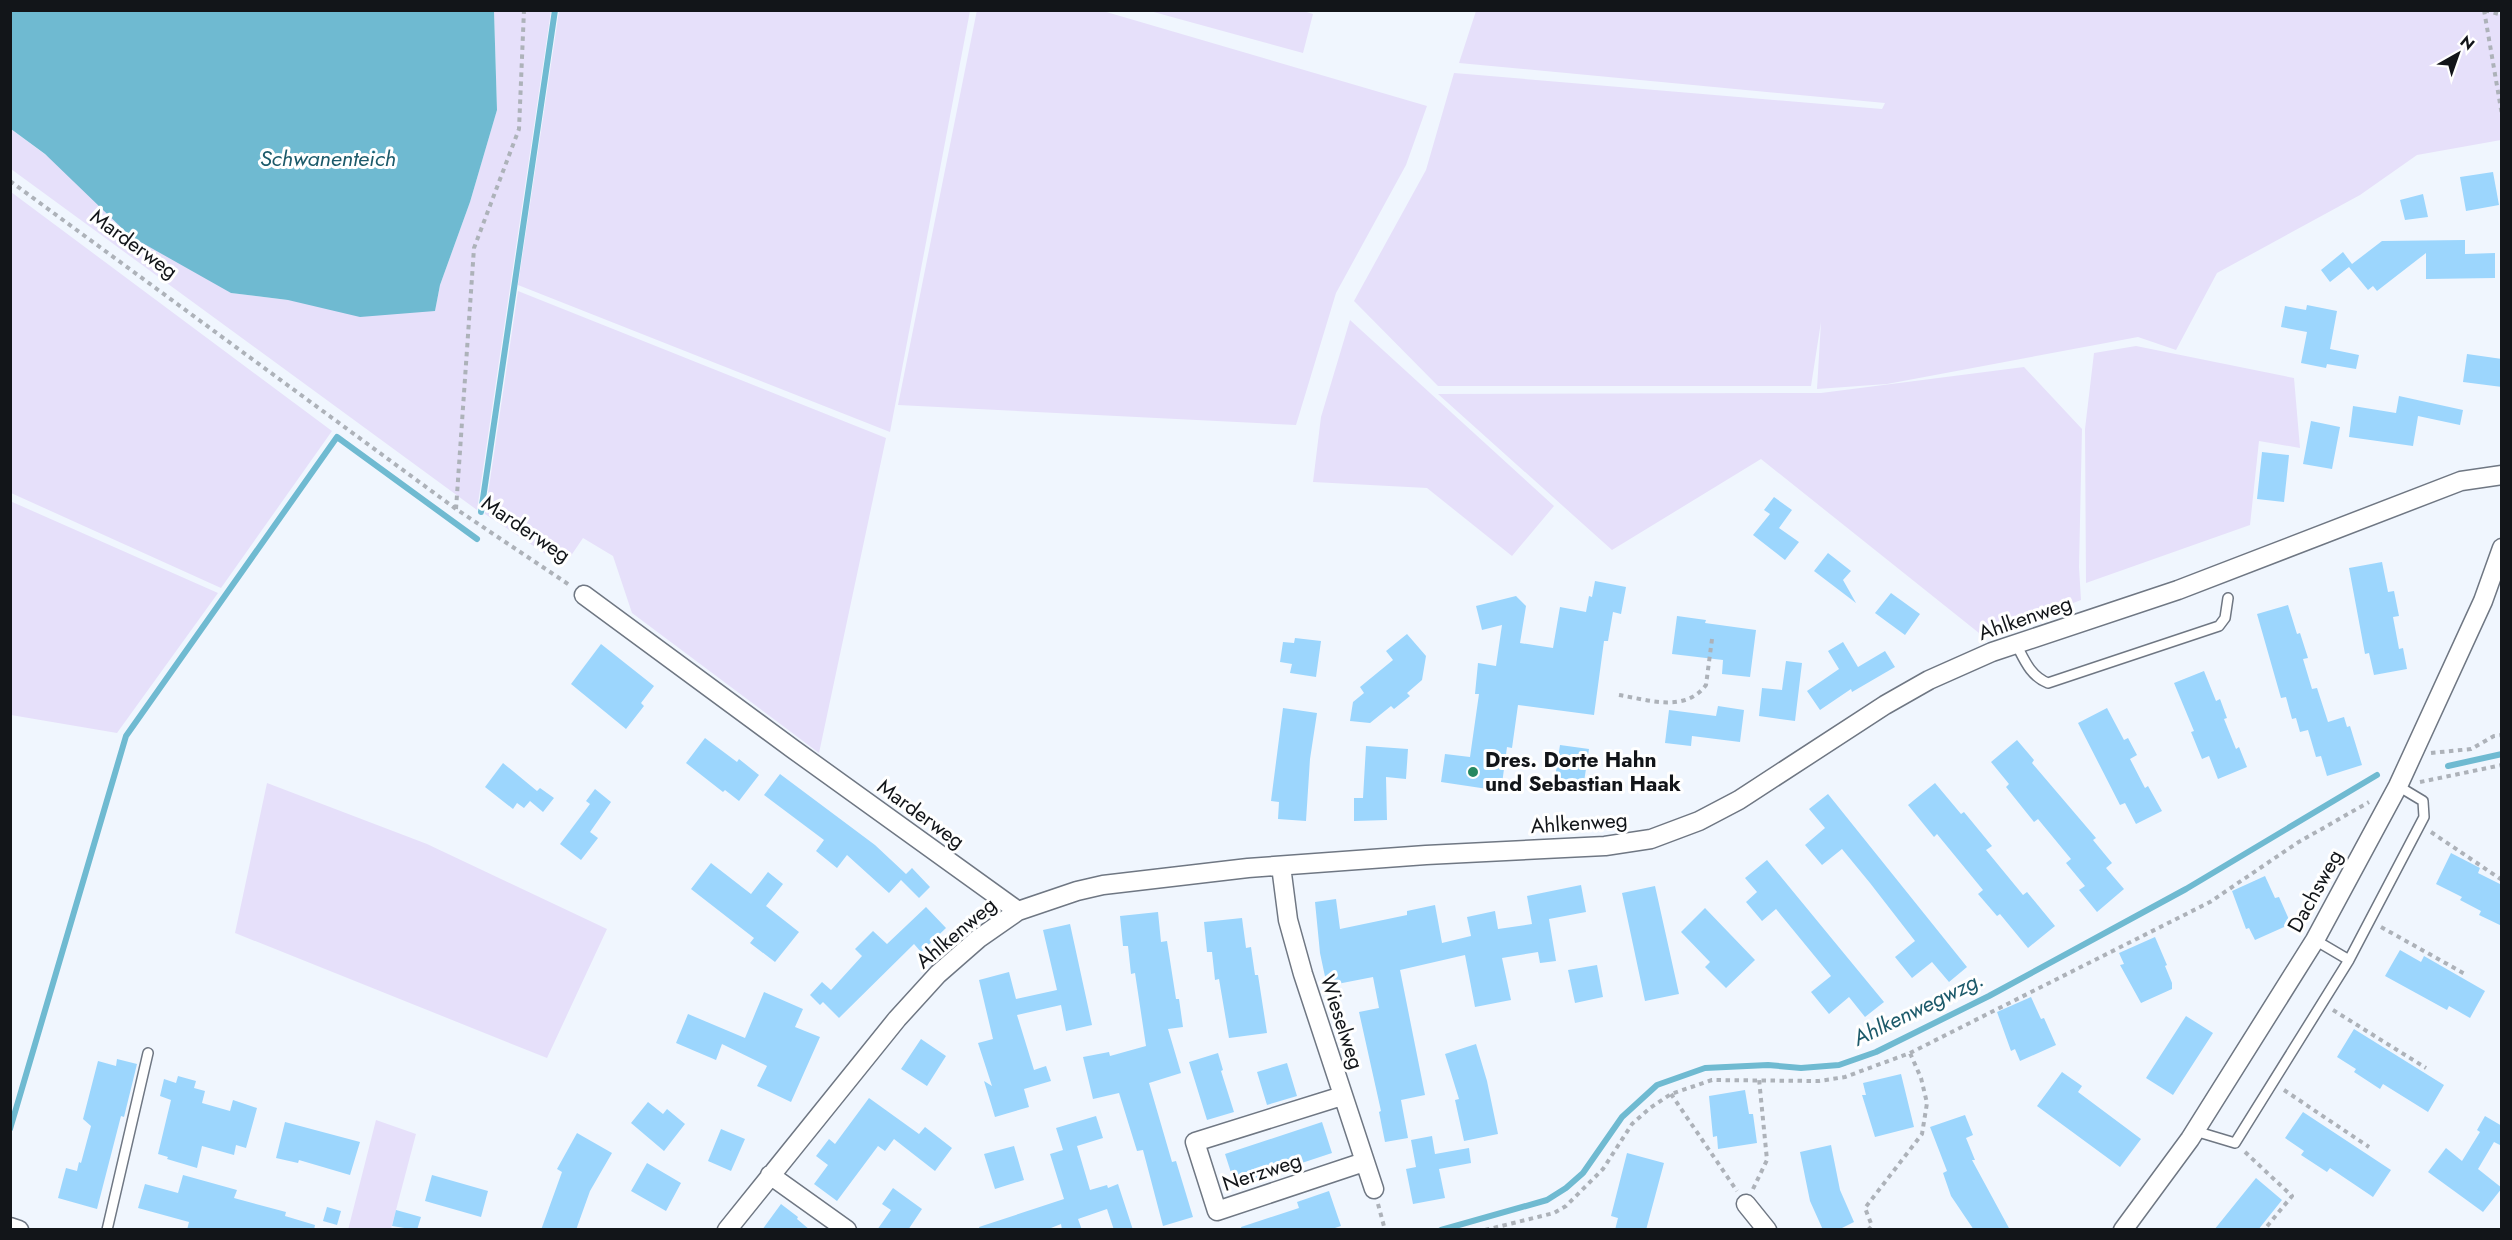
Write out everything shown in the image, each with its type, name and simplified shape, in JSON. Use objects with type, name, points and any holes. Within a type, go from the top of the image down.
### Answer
[{"type":"street","name":"Ahlkenweg","points":[[727,1230],[897,1019],[938,974],[978,939],[1018,911],[1077,891],[1103,885],[1281,866],[1426,855],[1605,846],[1651,839],[1699,821],[1739,800],[1885,705],[1929,680],[2016,644],[2178,590],[2461,481],[2502,475]]},
{"type":"street","name":"Dachsweg","points":[[2122,1230],[2195,1131],[2315,940],[2398,786],[2483,601],[2502,548]]},
{"type":"street","name":"Marderweg","points":[[584,595],[1018,911]]},
{"type":"street","name":"Wieselweg","points":[[1281,866],[1288,920],[1342,1096],[1374,1189]]},
{"type":"street","name":"Nerzweg","points":[[1342,1096],[1195,1142],[1218,1211],[1364,1162]]},
{"type":"street","points":[[770,1175],[847,1230]]},
{"type":"street","points":[[1746,1204],[1767,1230]]},
{"type":"street","points":[[10,1227],[19,1230]]},
{"type":"lane","points":[[2016,644],[2030,669],[2039,679],[2048,683],[2219,626],[2225,618],[2228,598]]},
{"type":"lane","points":[[2195,1131],[2235,1143],[2349,960],[2424,818],[2423,801],[2398,786]]},
{"type":"lane","points":[[2315,940],[2349,960]]},
{"type":"lane","points":[[107,1230],[148,1053]]},
{"type":"path","points":[[456,509],[474,248],[519,129],[524,10]]},
{"type":"path","points":[[2502,15],[2484,10],[2502,115]]},
{"type":"path","name":"Marderweg","points":[[10,181],[456,509],[584,595]]},
{"type":"path","points":[[1619,695],[1675,703],[1690,699],[1706,685],[1712,639]]},
{"type":"path","points":[[2412,754],[2471,749],[2494,736],[2502,735]]},
{"type":"path","points":[[2398,786],[2502,765]]},
{"type":"path","points":[[1485,1230],[1554,1213],[1566,1206],[1603,1169],[1632,1124],[1671,1094],[1712,1080],[1819,1081],[1845,1077],[1910,1053],[2210,902],[2297,843],[2371,801]]},
{"type":"path","points":[[2420,825],[2502,879]]},
{"type":"path","points":[[2370,921],[2465,974]]},
{"type":"path","points":[[2322,1003],[2426,1068]]},
{"type":"path","points":[[1868,1230],[1872,1226],[1865,1208],[1922,1134],[1927,1103],[1921,1078],[1910,1053]]},
{"type":"path","points":[[1746,1204],[1767,1160],[1759,1079]]},
{"type":"path","points":[[2273,1083],[2369,1147]]},
{"type":"path","points":[[1671,1094],[1746,1204]]},
{"type":"path","points":[[2235,1143],[2292,1196],[2264,1230]]},
{"type":"shaded area","points":[[977,10],[1103,11],[1427,106],[1406,165],[1336,293],[1296,425],[898,405]]},
{"type":"shaded area","points":[[1300,10],[1313,14],[1303,53],[1150,11]]},
{"type":"shaded area","points":[[2491,10],[2501,15],[2501,140],[2417,155],[2360,195],[2217,273],[2176,350],[2138,337],[1887,384],[1817,389],[1821,322],[1811,386],[1438,386],[1354,301],[1426,170],[1454,73],[1882,109],[1885,103],[1459,63],[1476,11]]},
{"type":"shaded area","points":[[494,11],[551,11],[477,510],[11,169],[11,129],[231,293],[288,300],[435,311],[440,285],[470,202],[497,110]]},
{"type":"shaded area","points":[[559,11],[970,11],[890,432],[518,285]]},
{"type":"shaded area","points":[[11,192],[332,431],[221,588],[11,493]]},
{"type":"shaded area","points":[[518,291],[886,438],[819,753],[632,613],[613,556],[583,538],[564,566],[485,514]]},
{"type":"shaded area","points":[[1350,320],[1554,506],[1512,556],[1427,488],[1313,482],[1321,417]]},
{"type":"shaded area","points":[[2136,346],[2294,378],[2300,448],[2259,441],[2250,525],[2086,583],[2085,429],[2094,353]]},
{"type":"shaded area","points":[[2024,367],[2082,429],[2079,567],[2081,600],[1984,637],[1761,459],[1612,550],[1438,394],[1821,393]]},
{"type":"shaded area","points":[[10,501],[218,593],[117,733],[11,715]]},
{"type":"shaded area","points":[[267,783],[427,844],[607,929],[547,1058],[235,933]]},
{"type":"shaded area","points":[[376,1120],[416,1134],[391,1229],[348,1230]]},
{"type":"water","name":"Schwanenteich","points":[[11,10],[494,11],[497,110],[470,202],[440,285],[435,311],[360,317],[288,300],[231,293],[130,236],[45,154],[11,129]]},
{"type":"building","points":[[2493,172],[2499,205],[2466,211],[2460,177]]},
{"type":"building","points":[[2423,194],[2428,217],[2405,220],[2400,200]]},
{"type":"building","points":[[2465,240],[2465,254],[2495,253],[2495,278],[2426,279],[2426,253],[2377,291],[2373,286],[2368,290],[2349,267],[2330,282],[2321,270],[2343,252],[2352,264],[2382,241]]},
{"type":"building","points":[[2307,305],[2337,311],[2330,349],[2359,355],[2356,369],[2327,364],[2326,368],[2301,363],[2307,332],[2281,327],[2285,306],[2306,310]]},
{"type":"building","points":[[2467,354],[2502,359],[2502,387],[2463,382]]},
{"type":"building","points":[[2399,396],[2463,410],[2460,425],[2418,416],[2413,446],[2349,437],[2353,406],[2396,413]]},
{"type":"building","points":[[2311,421],[2340,427],[2332,469],[2303,464]]},
{"type":"building","points":[[2262,452],[2289,455],[2284,502],[2257,499]]},
{"type":"building","points":[[1774,497],[1792,510],[1779,528],[1799,542],[1785,560],[1753,535],[1770,514],[1764,510]]},
{"type":"building","points":[[1828,553],[1851,571],[1843,580],[1856,603],[1814,571]]},
{"type":"building","points":[[2382,562],[2388,592],[2394,591],[2399,616],[2393,617],[2399,649],[2403,648],[2407,669],[2374,675],[2369,653],[2365,654],[2349,568]]},
{"type":"building","points":[[1595,581],[1626,587],[1621,614],[1613,612],[1608,641],[1604,641],[1594,715],[1518,705],[1512,748],[1507,747],[1501,791],[1441,782],[1445,754],[1470,757],[1479,694],[1475,694],[1478,663],[1496,666],[1502,625],[1482,630],[1476,606],[1516,596],[1526,606],[1520,643],[1553,648],[1560,607],[1586,612]]},
{"type":"building","points":[[1891,593],[1920,614],[1905,635],[1875,613]]},
{"type":"building","points":[[2288,605],[2297,634],[2300,633],[2308,658],[2303,659],[2312,689],[2317,688],[2328,722],[2344,717],[2347,727],[2350,726],[2362,765],[2327,776],[2321,756],[2316,757],[2308,730],[2300,732],[2296,718],[2292,719],[2286,697],[2281,698],[2257,614]]},
{"type":"building","points":[[1677,616],[1706,620],[1705,623],[1756,630],[1750,677],[1722,674],[1723,660],[1672,654]]},
{"type":"building","points":[[1407,634],[1426,656],[1422,680],[1407,693],[1410,696],[1394,709],[1391,706],[1370,723],[1350,721],[1353,702],[1364,693],[1360,687],[1393,660],[1386,651]]},
{"type":"building","points":[[1295,638],[1321,641],[1316,677],[1290,673],[1292,664],[1280,662],[1283,642],[1294,643]]},
{"type":"building","points":[[1843,642],[1858,667],[1885,651],[1895,667],[1852,692],[1851,689],[1820,710],[1807,691],[1839,669],[1828,651]]},
{"type":"building","points":[[601,644],[654,686],[641,703],[644,706],[626,729],[571,684]]},
{"type":"building","points":[[1786,661],[1802,663],[1795,721],[1759,716],[1762,688],[1782,690]]},
{"type":"building","points":[[2204,671],[2216,701],[2220,699],[2227,718],[2224,719],[2236,749],[2239,747],[2247,767],[2218,779],[2209,756],[2202,759],[2191,732],[2194,731],[2174,683]]},
{"type":"building","points":[[1718,706],[1744,710],[1740,742],[1692,736],[1691,746],[1665,743],[1669,710],[1716,716]]},
{"type":"building","points":[[1283,708],[1317,713],[1310,759],[1306,821],[1278,819],[1279,802],[1271,801]]},
{"type":"building","points":[[2107,708],[2124,740],[2128,738],[2137,755],[2130,759],[2145,788],[2148,786],[2162,811],[2136,824],[2125,803],[2120,805],[2078,723]]},
{"type":"building","points":[[705,738],[737,762],[739,759],[759,775],[739,801],[725,790],[723,792],[686,763]]},
{"type":"building","points":[[2017,740],[2034,760],[2032,763],[2096,838],[2093,840],[2112,863],[2106,868],[2124,889],[2097,912],[2079,890],[2085,886],[2066,863],[2071,859],[2038,819],[2034,822],[2006,787],[2009,784],[1991,762]]},
{"type":"building","points":[[1560,745],[1589,749],[1584,782],[1555,778]]},
{"type":"building","points":[[1366,746],[1408,749],[1406,779],[1386,777],[1387,820],[1354,821],[1354,798],[1363,798]]},
{"type":"building","points":[[503,763],[537,791],[540,788],[554,798],[543,812],[530,801],[524,808],[517,803],[513,809],[485,787]]},
{"type":"building","points":[[780,774],[875,845],[906,874],[912,868],[930,887],[919,898],[901,880],[889,893],[847,855],[837,868],[816,851],[824,840],[764,795]]},
{"type":"building","points":[[1935,783],[1961,814],[1964,812],[1992,846],[1986,850],[2023,895],[2027,892],[2055,926],[2028,948],[2000,914],[1997,916],[1978,894],[1983,890],[1937,834],[1934,837],[1908,805]]},
{"type":"building","points":[[595,789],[611,802],[590,832],[598,838],[581,860],[560,844],[590,804],[586,801]]},
{"type":"building","points":[[1828,794],[1967,967],[1949,982],[1932,962],[1912,978],[1895,957],[1915,941],[1842,849],[1822,865],[1805,845],[1825,828],[1809,809]]},
{"type":"building","points":[[2451,853],[2480,868],[2478,873],[2502,885],[2502,926],[2479,915],[2481,911],[2460,900],[2462,897],[2436,884]]},
{"type":"building","points":[[1767,860],[1884,1002],[1865,1017],[1849,997],[1829,1014],[1811,992],[1831,976],[1776,909],[1762,921],[1746,902],[1757,892],[1745,878]]},
{"type":"building","points":[[711,863],[751,894],[768,872],[783,884],[766,906],[799,932],[775,962],[750,943],[754,938],[691,889]]},
{"type":"building","points":[[2265,876],[2275,898],[2279,897],[2291,924],[2255,940],[2249,928],[2246,929],[2232,891]]},
{"type":"building","points":[[1581,885],[1586,912],[1549,919],[1556,961],[1540,963],[1538,952],[1502,958],[1511,1000],[1475,1007],[1465,955],[1400,970],[1425,1095],[1401,1100],[1408,1138],[1385,1142],[1379,1112],[1381,1111],[1359,1012],[1379,1008],[1373,977],[1327,986],[1320,953],[1315,902],[1336,899],[1340,929],[1407,915],[1407,911],[1435,905],[1442,943],[1471,936],[1467,917],[1495,911],[1498,929],[1532,924],[1527,896]]},
{"type":"building","points":[[1655,886],[1679,994],[1645,1001],[1622,893]]},
{"type":"building","points":[[926,907],[946,928],[921,952],[914,944],[839,1018],[823,1002],[820,1005],[810,995],[822,982],[831,990],[862,956],[855,949],[873,931],[887,944]]},
{"type":"building","points":[[1705,908],[1755,960],[1726,988],[1705,967],[1710,962],[1681,932]]},
{"type":"building","points":[[1158,912],[1161,942],[1167,941],[1183,1027],[1168,1029],[1181,1073],[1149,1083],[1172,1162],[1176,1161],[1193,1217],[1163,1226],[1143,1150],[1137,1151],[1119,1093],[1093,1099],[1083,1057],[1109,1052],[1110,1056],[1146,1046],[1135,973],[1131,974],[1128,946],[1123,946],[1120,916]]},
{"type":"building","points":[[1242,918],[1246,948],[1251,947],[1255,975],[1258,975],[1267,1033],[1229,1038],[1219,979],[1215,980],[1212,952],[1207,952],[1204,922]]},
{"type":"building","points":[[1070,924],[1092,1025],[1066,1031],[1061,1005],[1017,1015],[1034,1070],[1046,1066],[1051,1081],[1024,1089],[1029,1107],[995,1117],[984,1081],[992,1086],[978,1043],[993,1039],[979,980],[1009,972],[1016,999],[1057,990],[1043,930]]},
{"type":"building","points":[[2155,937],[2167,965],[2165,966],[2172,989],[2141,1003],[2120,965],[2124,964],[2119,953]]},
{"type":"building","points":[[2400,950],[2421,962],[2424,956],[2485,991],[2470,1018],[2449,1006],[2447,1010],[2385,976]]},
{"type":"building","points":[[1597,965],[1603,997],[1575,1003],[1568,970]]},
{"type":"building","points":[[764,992],[803,1009],[795,1027],[820,1037],[791,1102],[757,1086],[767,1066],[722,1044],[716,1060],[676,1043],[688,1014],[745,1038]]},
{"type":"building","points":[[2031,997],[2041,1019],[2044,1018],[2056,1045],[2020,1061],[2015,1049],[2011,1051],[1997,1012]]},
{"type":"building","points":[[2186,1016],[2213,1033],[2173,1095],[2146,1078]]},
{"type":"building","points":[[2354,1029],[2444,1085],[2428,1112],[2383,1084],[2380,1089],[2354,1072],[2356,1069],[2337,1057]]},
{"type":"building","points":[[921,1039],[946,1056],[927,1086],[901,1069]]},
{"type":"building","points":[[1476,1044],[1487,1081],[1498,1134],[1464,1141],[1455,1100],[1459,1099],[1445,1054]]},
{"type":"building","points":[[1218,1053],[1223,1070],[1221,1071],[1234,1112],[1207,1120],[1189,1062]]},
{"type":"building","points":[[117,1059],[137,1064],[97,1209],[58,1198],[66,1168],[77,1171],[79,1162],[81,1163],[91,1126],[83,1119],[98,1061],[116,1066]]},
{"type":"building","points":[[1287,1063],[1297,1096],[1267,1105],[1257,1072]]},
{"type":"building","points":[[2062,1072],[2082,1086],[2078,1092],[2141,1139],[2120,1167],[2037,1106]]},
{"type":"building","points":[[1901,1074],[1914,1127],[1875,1137],[1862,1095],[1866,1095],[1863,1083]]},
{"type":"building","points":[[178,1076],[196,1081],[194,1088],[205,1091],[202,1103],[230,1111],[233,1100],[257,1108],[246,1148],[236,1145],[234,1155],[202,1146],[197,1168],[158,1154],[171,1100],[160,1096],[164,1079],[176,1083]]},
{"type":"building","points":[[1745,1090],[1749,1114],[1753,1114],[1757,1143],[1718,1149],[1717,1136],[1713,1137],[1709,1096]]},
{"type":"building","points":[[869,1098],[919,1134],[925,1127],[952,1148],[935,1171],[894,1139],[885,1151],[878,1146],[837,1201],[814,1184],[828,1165],[816,1156],[829,1139],[835,1144]]},
{"type":"building","points":[[648,1102],[663,1114],[667,1109],[685,1124],[664,1151],[631,1123]]},
{"type":"building","points":[[2303,1112],[2391,1170],[2373,1197],[2330,1168],[2327,1172],[2301,1155],[2304,1151],[2285,1138]]},
{"type":"building","points":[[1965,1115],[1973,1135],[1966,1138],[1975,1160],[1972,1160],[2010,1230],[1974,1230],[1951,1196],[1943,1173],[1947,1171],[1930,1127]]},
{"type":"building","points":[[1096,1116],[1103,1138],[1077,1146],[1090,1190],[1107,1185],[1108,1188],[1118,1184],[1133,1230],[1114,1230],[1107,1209],[1078,1219],[1082,1230],[1062,1230],[1061,1224],[1046,1230],[980,1230],[979,1227],[1064,1199],[1050,1154],[1063,1150],[1056,1128]]},
{"type":"building","points":[[2485,1116],[2502,1126],[2502,1146],[2494,1142],[2478,1169],[2502,1188],[2483,1212],[2428,1172],[2446,1148],[2462,1161],[2480,1132],[2477,1130]]},
{"type":"building","points":[[285,1122],[360,1142],[350,1175],[299,1160],[298,1163],[276,1158]]},
{"type":"building","points":[[1322,1122],[1332,1153],[1235,1185],[1225,1154]]},
{"type":"building","points":[[721,1129],[745,1139],[731,1171],[708,1161]]},
{"type":"building","points":[[577,1133],[612,1153],[590,1191],[576,1230],[541,1230],[562,1172],[557,1169]]},
{"type":"building","points":[[1432,1136],[1435,1154],[1469,1148],[1471,1163],[1439,1169],[1445,1198],[1413,1204],[1406,1169],[1416,1167],[1411,1140]]},
{"type":"building","points":[[1831,1145],[1840,1190],[1854,1222],[1838,1230],[1823,1230],[1810,1201],[1800,1152]]},
{"type":"building","points":[[1014,1146],[1024,1180],[995,1189],[984,1154]]},
{"type":"building","points":[[1627,1153],[1664,1163],[1646,1230],[1615,1230],[1618,1218],[1611,1216]]},
{"type":"building","points":[[647,1163],[681,1183],[666,1211],[631,1191]]},
{"type":"building","points":[[183,1175],[237,1190],[234,1198],[286,1212],[285,1216],[315,1225],[314,1230],[187,1230],[189,1222],[138,1208],[145,1184],[178,1193]]},
{"type":"building","points":[[432,1175],[488,1191],[481,1217],[425,1201]]},
{"type":"building","points":[[2256,1178],[2282,1200],[2258,1230],[2214,1230]]},
{"type":"building","points":[[893,1188],[922,1209],[908,1230],[877,1230],[891,1210],[882,1204]]},
{"type":"building","points":[[1329,1191],[1341,1226],[1329,1230],[1242,1230],[1241,1227],[1299,1208],[1297,1202]]},
{"type":"building","points":[[781,1204],[798,1217],[797,1219],[810,1230],[762,1230]]},
{"type":"building","points":[[327,1207],[341,1211],[337,1225],[323,1221]]},
{"type":"building","points":[[396,1210],[421,1217],[417,1230],[392,1226]]},
{"type":"waterway","points":[[481,512],[555,10]]},
{"type":"waterway","points":[[10,1129],[126,736],[337,437],[477,539]]},
{"type":"waterway","points":[[2448,766],[2502,754]]},
{"type":"waterway","name":"Ahlkenwegwzg.","points":[[1441,1230],[1547,1200],[1566,1188],[1583,1173],[1622,1117],[1657,1085],[1705,1068],[1768,1065],[1801,1068],[1839,1065],[1876,1052],[1989,996],[2186,889],[2377,775]]},
{"type":"place","name":"Dres. Dorte Hahn und Sebastian Haak","points":[[1473,772]]}]
